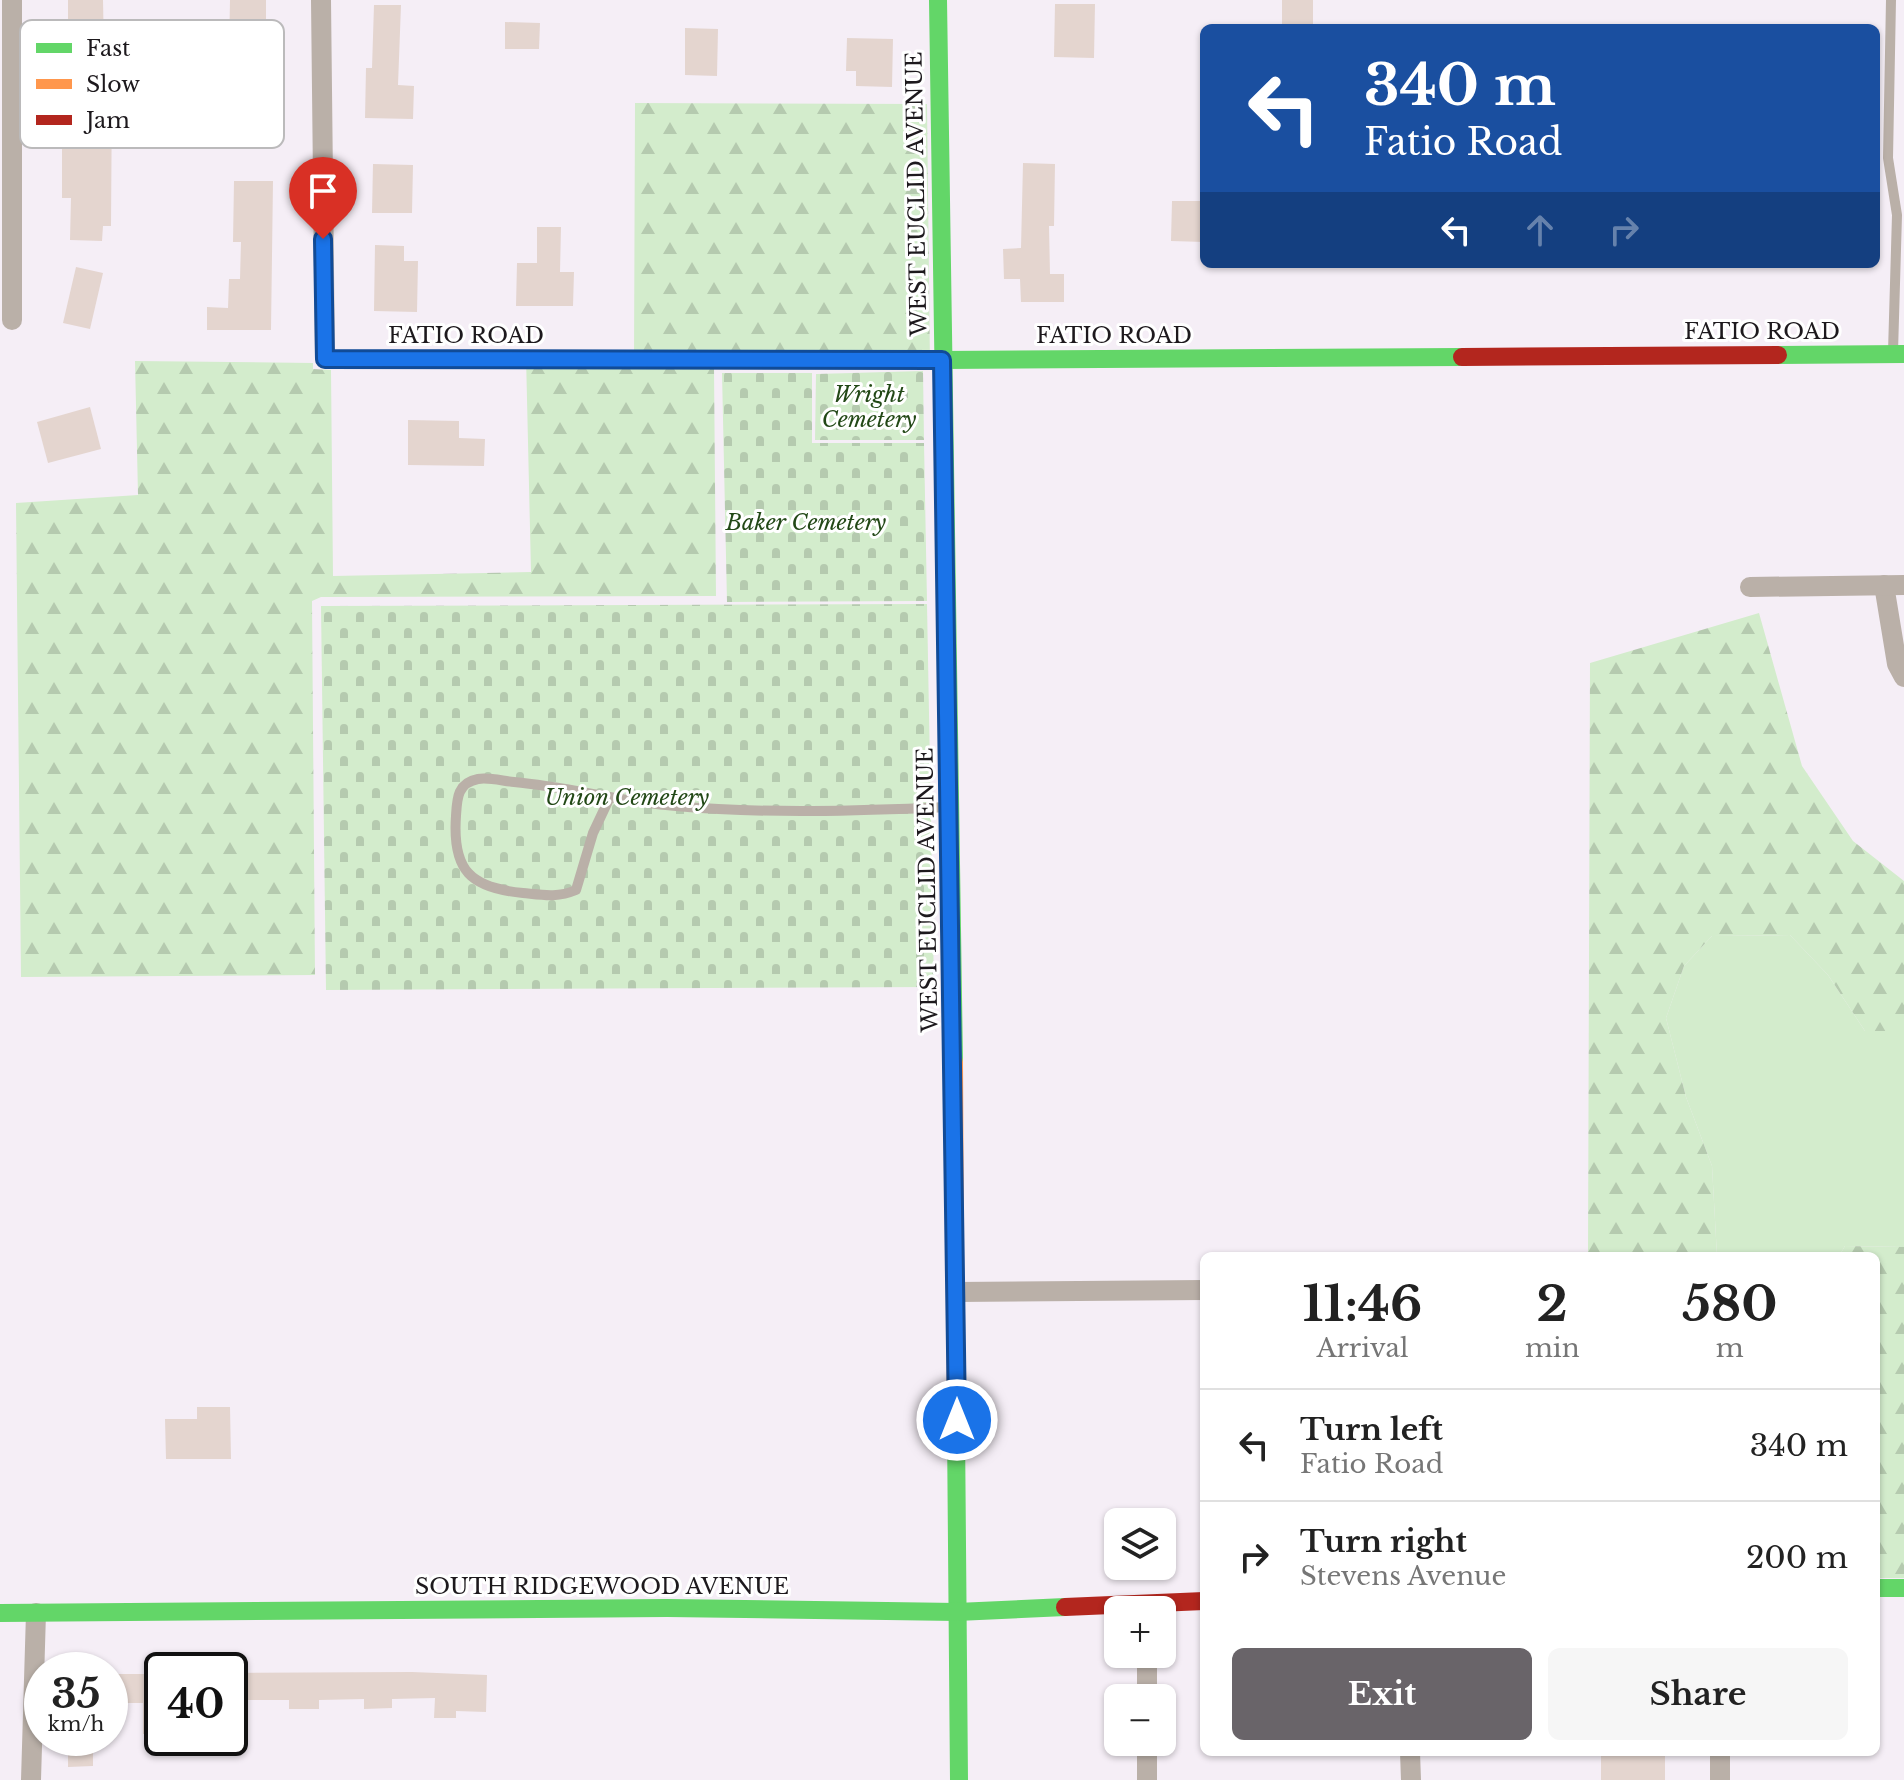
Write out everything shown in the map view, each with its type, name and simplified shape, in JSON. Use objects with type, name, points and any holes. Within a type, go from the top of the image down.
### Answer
[{"type":"street","points":[[12,0],[12,320]]},
{"type":"street","points":[[321,0],[325,359]]},
{"type":"street","name":"WEST EUCLID AVENUE","points":[[938,0],[956,1292],[959,1780]]},
{"type":"street","name":"FATIO ROAD","points":[[942,360],[1899,354]]},
{"type":"street","points":[[1750,587],[1894,585],[1897,664],[1904,677]]},
{"type":"street","points":[[956,1292],[1200,1290]]},
{"type":"street","points":[[1880,1588],[1904,1588]]},
{"type":"street","name":"SOUTH RIDGEWOOD AVENUE","points":[[1176,1603],[1200,1601]]},
{"type":"street","name":"SOUTH RIDGEWOOD AVENUE","points":[[0,1613],[667,1608],[957,1612],[1104,1607]]},
{"type":"street","points":[[31,1780],[36,1613]]},
{"type":"street","points":[[1147,1756],[1147,1780]]},
{"type":"street","points":[[1410,1756],[1411,1780]]},
{"type":"street","points":[[1720,1756],[1720,1780]]},
{"type":"lane","points":[[1891,0],[1888,158],[1897,215],[1899,354]]},
{"type":"lane","name":"FATIO ROAD","points":[[325,359],[942,360]]},
{"type":"lane","points":[[610,797],[593,833],[576,890],[560,897],[491,890],[471,878],[460,861],[454,837],[457,795],[463,786],[478,779],[570,787],[610,797],[677,807],[874,811],[950,807]]},
{"type":"green space","points":[[635,103],[927,104],[930,365],[722,364],[714,368],[716,596],[321,597],[312,601],[315,975],[21,977],[16,503],[138,495],[135,361],[313,363],[313,369],[331,370],[333,576],[531,572],[526,356],[634,360]]},
{"type":"green space","name":"Wright Cemetery","points":[[923,371],[924,440],[815,440],[816,374]]},
{"type":"green space","name":"Baker Cemetery","points":[[722,373],[812,373],[812,443],[924,443],[927,601],[727,602]]},
{"type":"green space","name":"Union Cemetery","points":[[927,604],[934,987],[326,990],[321,606]]},
{"type":"green space","points":[[1759,613],[1802,766],[1853,841],[1904,881],[1904,1031],[1865,1031],[1828,975],[1790,935],[1712,936],[1684,966],[1666,1018],[1686,1097],[1712,1166],[1717,1252],[1588,1252],[1590,663]]},
{"type":"green space","points":[[1790,935],[1828,975],[1865,1031],[1904,1031],[1904,1247],[1845,1246],[1841,1252],[1717,1252],[1712,1166],[1686,1097],[1666,1018],[1684,966],[1712,936]]},
{"type":"green space","points":[[1845,1246],[1904,1247],[1904,1578],[1880,1578],[1880,1252],[1841,1252]]},
{"type":"building","points":[[68,0],[103,0],[103,20],[68,20]]},
{"type":"building","points":[[230,0],[266,0],[266,20],[230,20]]},
{"type":"building","points":[[1282,0],[1313,0],[1313,24],[1282,24]]},
{"type":"building","points":[[1055,4],[1095,4],[1094,58],[1054,57]]},
{"type":"building","points":[[374,5],[401,5],[398,85],[414,86],[413,119],[365,118],[366,68],[372,68]]},
{"type":"building","points":[[505,22],[540,23],[539,49],[505,49]]},
{"type":"building","points":[[685,28],[718,29],[717,76],[685,75]]},
{"type":"building","points":[[847,38],[893,39],[892,87],[856,86],[856,71],[846,71]]},
{"type":"building","points":[[62,148],[112,148],[111,226],[103,226],[102,241],[70,240],[71,198],[62,198]]},
{"type":"building","points":[[1023,163],[1055,164],[1054,226],[1049,226],[1050,274],[1064,274],[1064,302],[1021,302],[1020,279],[1004,279],[1003,249],[1021,248]]},
{"type":"building","points":[[373,164],[413,165],[412,213],[372,213]]},
{"type":"building","points":[[234,181],[273,181],[271,330],[207,330],[207,307],[228,308],[229,279],[240,279],[241,242],[233,242]]},
{"type":"building","points":[[1172,201],[1200,201],[1200,242],[1171,241]]},
{"type":"building","points":[[537,227],[561,227],[560,272],[574,272],[573,306],[516,306],[517,263],[537,263]]},
{"type":"building","points":[[375,245],[404,246],[404,261],[418,261],[417,312],[374,311]]},
{"type":"building","points":[[76,267],[103,273],[90,329],[63,323]]},
{"type":"building","points":[[90,407],[101,449],[48,463],[37,422]]},
{"type":"building","points":[[408,420],[459,421],[459,438],[485,439],[484,466],[408,465]]},
{"type":"building","points":[[197,1407],[230,1407],[231,1459],[166,1459],[165,1419],[197,1419]]},
{"type":"building","points":[[248,1673],[487,1675],[486,1712],[456,1711],[456,1718],[434,1718],[435,1698],[392,1699],[392,1708],[364,1709],[364,1699],[319,1700],[319,1709],[289,1709],[289,1700],[248,1700]]},
{"type":"building","points":[[128,1674],[144,1674],[144,1734],[143,1703],[128,1703]]},
{"type":"building","points":[[68,1756],[93,1756],[93,1766],[68,1767]]},
{"type":"building","points":[[1601,1756],[1665,1756],[1665,1780],[1601,1780]]},
{"type":"traffic: fast","points":[[938,0],[954,1062]]},
{"type":"traffic: fast","points":[[1778,355],[1904,354]]},
{"type":"traffic: fast","points":[[942,360],[1462,357]]},
{"type":"traffic: fast","points":[[956,1428],[959,1780]]},
{"type":"traffic: fast","points":[[1880,1588],[1904,1588]]},
{"type":"traffic: fast","points":[[0,1613],[667,1608],[957,1612],[1065,1607]]},
{"type":"traffic: slow","points":[[954,1062],[956,1428]]},
{"type":"traffic: jam","points":[[1462,357],[1778,355]]},
{"type":"traffic: jam","points":[[1065,1607],[1200,1601]]},
{"type":"route","points":[[323,239],[325,359],[942,360],[957,1420]]}]
